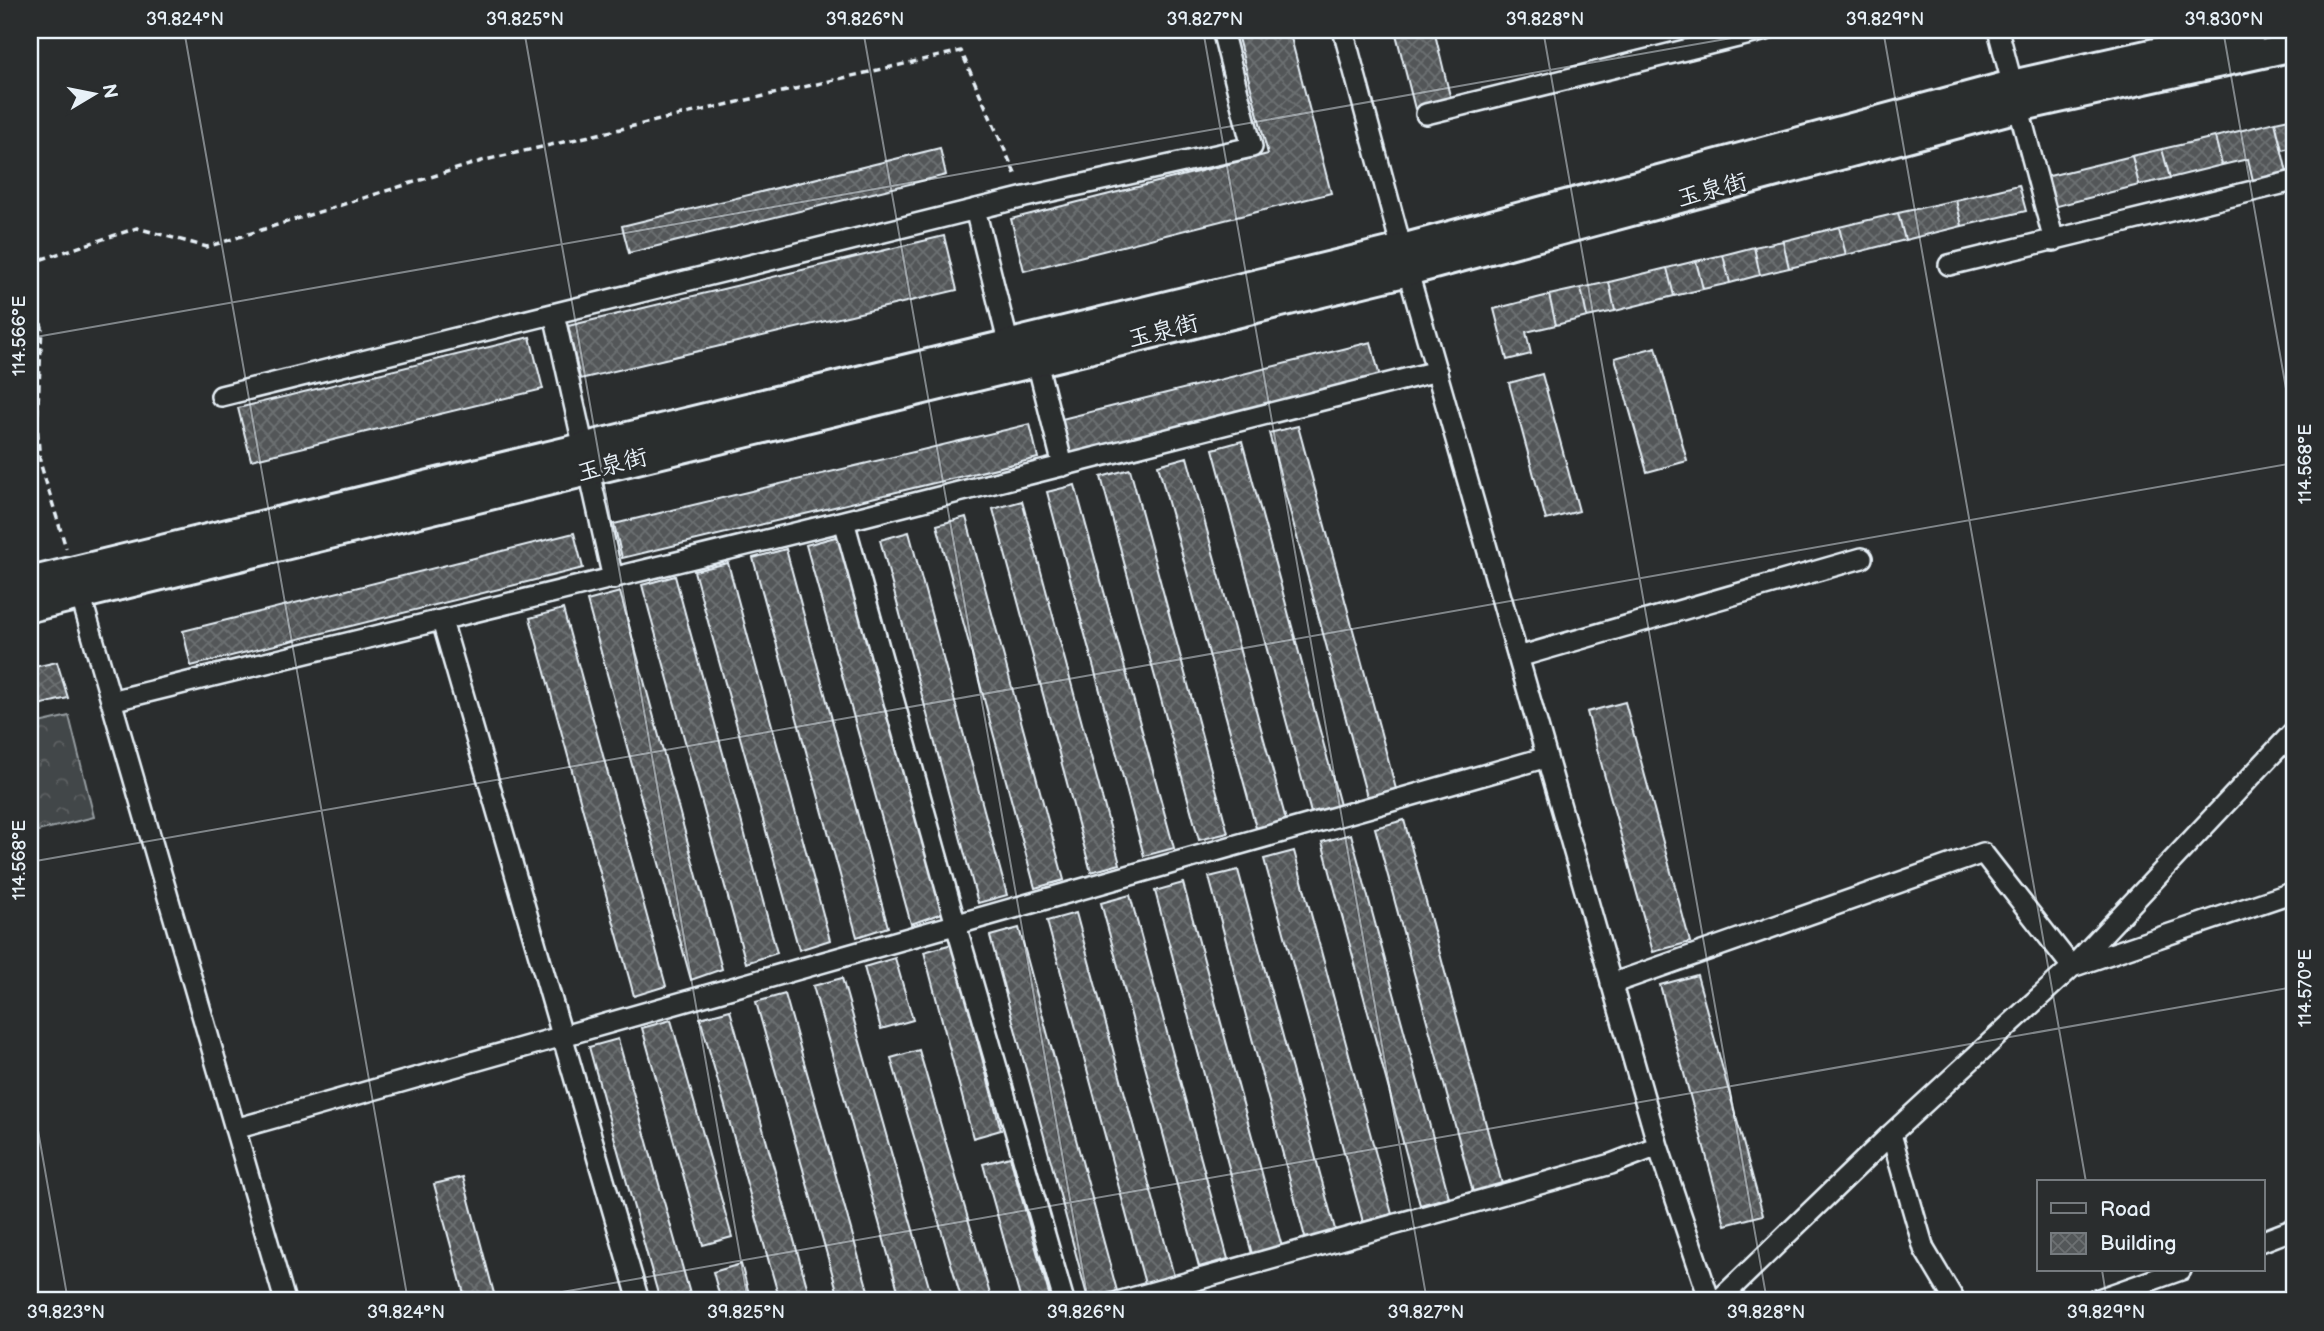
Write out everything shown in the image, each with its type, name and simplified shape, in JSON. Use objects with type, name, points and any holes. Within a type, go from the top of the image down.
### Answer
[{"type":"main road","name":"玉泉街","points":[[30,581],[77,582],[1020,358],[1405,260],[2254,30]]},
{"type":"main road","name":"玉泉街","points":[[2015,96],[2294,47]]},
{"type":"main road","name":"玉泉街","points":[[30,608],[77,582]]},
{"type":"street","points":[[221,396],[975,209],[1252,147],[1222,30]]},
{"type":"street","points":[[1343,30],[1405,260],[1611,984],[1658,1146],[1710,1301]]},
{"type":"street","points":[[1426,114],[1766,30]]},
{"type":"street","points":[[1998,30],[2054,242]]},
{"type":"street","points":[[1949,265],[2054,242],[2294,181]]},
{"type":"street","points":[[975,209],[1020,358],[1063,466]]},
{"type":"street","points":[[554,314],[613,579]]},
{"type":"street","points":[[111,701],[613,579],[1437,371]]},
{"type":"street","points":[[844,521],[1063,1301]]},
{"type":"street","points":[[1518,657],[1862,558]]},
{"type":"street","points":[[77,582],[285,1301]]},
{"type":"street","points":[[442,621],[639,1301]]},
{"type":"street","points":[[1718,1301],[1891,1134],[2072,967],[2294,731]]},
{"type":"street","points":[[235,1129],[1547,757]]},
{"type":"street","points":[[1611,984],[1983,853],[2072,967]]},
{"type":"street","points":[[2072,967],[2294,892]]},
{"type":"street","points":[[1891,1134],[1924,1249],[1955,1301]]},
{"type":"street","points":[[1121,1301],[1611,1164],[1658,1146]]},
{"type":"street","points":[[2264,1241],[2294,1229]]},
{"type":"street","points":[[2092,1301],[2175,1272]]},
{"type":"path","points":[[30,263],[137,228],[207,247],[485,160],[961,51],[1025,197]]},
{"type":"path","points":[[30,289],[42,327],[37,424],[40,462],[77,582]]},
{"type":"path","points":[[30,449],[38,447]]},
{"type":"green space","points":[[69,716],[94,817],[30,833],[30,725]]},
{"type":"building","points":[[1236,30],[1289,30],[1331,193],[1024,271],[1011,219],[1268,154]]},
{"type":"building","points":[[1395,30],[1434,30],[1451,100],[1415,109]]},
{"type":"building","points":[[2294,118],[2294,147],[2282,150],[2275,122]]},
{"type":"building","points":[[2275,122],[2288,177],[2254,185],[2248,159],[2222,165],[2215,137]]},
{"type":"building","points":[[2215,137],[2222,165],[2170,178],[2162,149]]},
{"type":"building","points":[[940,148],[946,175],[629,253],[622,226]]},
{"type":"building","points":[[2162,149],[2170,178],[2139,185],[2132,156]]},
{"type":"building","points":[[2132,156],[2139,185],[2053,207],[2045,177]]},
{"type":"building","points":[[2019,185],[2026,211],[1962,226],[1956,200]]},
{"type":"building","points":[[1956,200],[1962,226],[1905,240],[1898,213]]},
{"type":"building","points":[[1898,213],[1905,240],[1846,255],[1839,227]]},
{"type":"building","points":[[1839,227],[1846,255],[1789,268],[1783,241]]},
{"type":"building","points":[[944,236],[957,290],[580,379],[568,326]]},
{"type":"building","points":[[1783,241],[1789,268],[1760,275],[1754,247]]},
{"type":"building","points":[[1754,247],[1760,275],[1730,283],[1723,255]]},
{"type":"building","points":[[1723,255],[1730,283],[1703,289],[1696,261]]},
{"type":"building","points":[[1696,261],[1703,289],[1674,296],[1667,268]]},
{"type":"building","points":[[1667,268],[1674,296],[1615,311],[1609,282]]},
{"type":"building","points":[[1609,282],[1615,311],[1587,317],[1581,288]]},
{"type":"building","points":[[1581,288],[1587,317],[1556,325],[1549,295]]},
{"type":"building","points":[[1549,295],[1556,325],[1526,332],[1531,354],[1507,360],[1494,309]]},
{"type":"building","points":[[530,337],[543,389],[251,460],[238,408]]},
{"type":"building","points":[[1371,342],[1380,377],[1070,454],[1062,419]]},
{"type":"building","points":[[1656,347],[1687,461],[1647,472],[1615,358]]},
{"type":"building","points":[[1542,374],[1579,511],[1546,520],[1509,383]]},
{"type":"building","points":[[1030,424],[1038,458],[622,558],[614,524]]},
{"type":"building","points":[[1298,426],[1396,789],[1367,797],[1269,433]]},
{"type":"building","points":[[1242,441],[1340,805],[1311,813],[1213,449]]},
{"type":"building","points":[[1187,457],[1286,820],[1256,828],[1158,465]]},
{"type":"building","points":[[1130,469],[1228,833],[1199,840],[1101,477]]},
{"type":"building","points":[[1075,485],[1174,848],[1144,856],[1047,492]]},
{"type":"building","points":[[1022,501],[1120,864],[1091,872],[993,509]]},
{"type":"building","points":[[966,517],[1064,880],[1035,888],[937,525]]},
{"type":"building","points":[[909,532],[1007,895],[978,903],[880,540]]},
{"type":"building","points":[[574,533],[583,568],[191,666],[183,631]]},
{"type":"building","points":[[839,536],[942,913],[911,924],[806,545]]},
{"type":"building","points":[[786,549],[888,927],[857,937],[753,558]]},
{"type":"building","points":[[728,563],[830,940],[799,950],[694,571]]},
{"type":"building","points":[[675,576],[777,953],[746,963],[642,585]]},
{"type":"building","points":[[620,592],[722,969],[691,980],[587,601]]},
{"type":"building","points":[[563,609],[666,986],[634,996],[530,618]]},
{"type":"building","points":[[57,662],[68,698],[30,707],[30,668]]},
{"type":"building","points":[[1625,702],[1690,942],[1653,952],[1587,712]]},
{"type":"building","points":[[1404,820],[1502,1184],[1473,1192],[1375,828]]},
{"type":"building","points":[[1351,834],[1449,1197],[1420,1205],[1322,842]]},
{"type":"building","points":[[1294,851],[1392,1214],[1363,1222],[1264,859]]},
{"type":"building","points":[[1238,870],[1336,1233],[1306,1241],[1209,877]]},
{"type":"building","points":[[1183,883],[1282,1247],[1252,1254],[1155,891]]},
{"type":"building","points":[[1130,895],[1228,1259],[1199,1267],[1101,903]]},
{"type":"building","points":[[1076,913],[1174,1276],[1145,1284],[1047,921]]},
{"type":"building","points":[[1019,928],[1117,1291],[1088,1299],[990,936]]},
{"type":"building","points":[[952,944],[1001,1130],[973,1138],[924,952]]},
{"type":"building","points":[[895,958],[913,1020],[881,1029],[864,967]]},
{"type":"building","points":[[1697,975],[1763,1215],[1725,1225],[1660,985]]},
{"type":"building","points":[[842,978],[933,1301],[901,1301],[813,986]]},
{"type":"building","points":[[785,994],[871,1301],[840,1301],[756,1002]]},
{"type":"building","points":[[730,1010],[811,1301],[780,1301],[700,1018]]},
{"type":"building","points":[[671,1020],[732,1237],[703,1245],[642,1028]]},
{"type":"building","points":[[618,1039],[692,1301],[660,1301],[589,1047]]},
{"type":"building","points":[[919,1050],[992,1301],[962,1301],[891,1058]]},
{"type":"building","points":[[1010,1157],[1051,1301],[1021,1301],[983,1164]]},
{"type":"building","points":[[463,1177],[496,1301],[466,1301],[434,1184]]},
{"type":"building","points":[[741,1264],[751,1301],[721,1301],[713,1272]]}]
